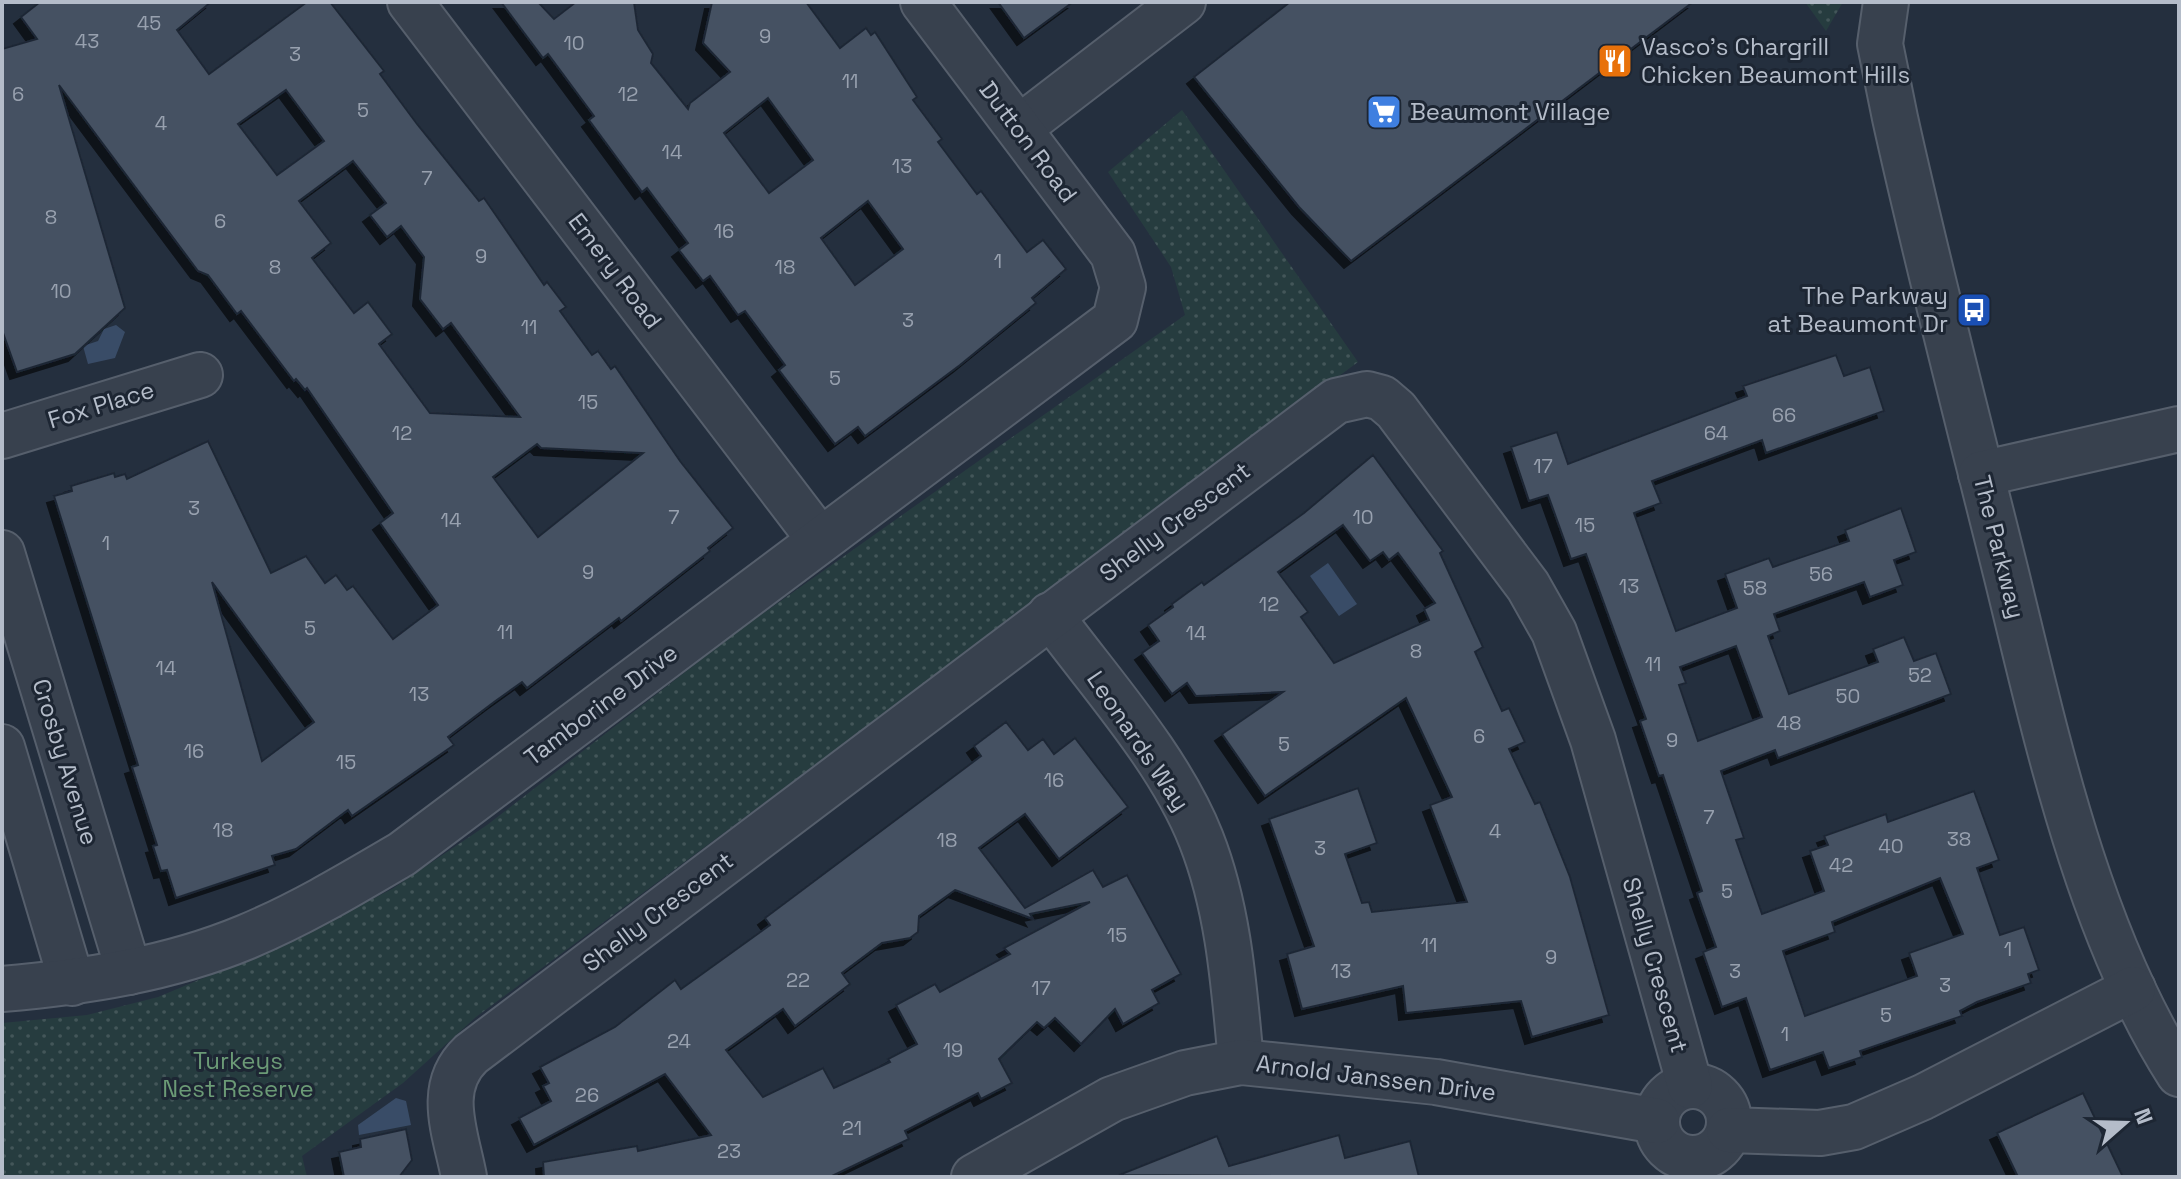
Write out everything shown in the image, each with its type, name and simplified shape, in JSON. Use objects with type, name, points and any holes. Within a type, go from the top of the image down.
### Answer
[{"type":"street","name":"Emery Road","points":[[410,2],[820,540]]},
{"type":"street","name":"Dutton Road","points":[[923,2],[1113,254],[1123,287]]},
{"type":"street","points":[[1019,128],[1183,2]]},
{"type":"street","name":"The Parkway","points":[[1886,2],[1880,44],[1919,225],[2069,815],[2133,989],[2179,1074]]},
{"type":"street","name":"Tamborine Drive","points":[[2,989],[72,983],[129,972],[244,938],[319,903],[402,854],[1115,320],[1123,287]]},
{"type":"street","name":"Fox Place","points":[[2,436],[200,375]]},
{"type":"street","name":"Shelly Crescent","points":[[464,1177],[449,1095],[460,1064],[1336,401],[1367,394],[1382,398],[1409,426],[1528,586],[1554,632],[1593,740],[1690,1086]]},
{"type":"street","points":[[1981,474],[2179,429]]},
{"type":"street","name":"Crosby Avenue","points":[[2,553],[129,972]]},
{"type":"street","name":"Leonards Way","points":[[1050,615],[1163,770],[1201,839],[1229,938],[1241,1062]]},
{"type":"street","points":[[2,747],[72,983]]},
{"type":"street","points":[[1710,1155],[1729,1118],[1720,1098],[1701,1086],[1690,1086],[1670,1094],[1663,1102],[1657,1121],[1658,1133],[1673,1152],[1710,1155],[1854,1127],[1923,1097],[2133,989]]},
{"type":"street","name":"Arnold Janssen Drive","points":[[974,1177],[1112,1099],[1185,1073],[1241,1062],[1436,1082],[1657,1121]]},
{"type":"green space","points":[[1805,2],[1843,2],[1826,31]]},
{"type":"green space","name":"Turkeys Nest Reserve","points":[[1182,110],[1358,362],[476,1017],[403,1083],[302,1156],[307,1177],[2,1177],[2,1023],[87,1015],[158,997],[270,950],[392,889],[487,825],[741,629],[1185,315],[1171,267],[1108,172]]},
{"type":"water","points":[[116,325],[125,332],[115,358],[88,364],[83,346],[98,341],[104,329]]},
{"type":"water","points":[[1328,563],[1357,604],[1339,616],[1310,576]]},
{"type":"water","points":[[396,1098],[406,1101],[411,1125],[359,1135],[358,1125]]},
{"type":"building","points":[[40,2],[211,2],[177,30],[209,74],[307,2],[330,2],[384,71],[380,74],[417,124],[479,201],[484,198],[544,285],[547,282],[566,307],[560,311],[592,355],[598,351],[611,369],[615,366],[680,461],[733,528],[708,548],[710,551],[621,621],[619,618],[527,688],[522,682],[494,702],[448,737],[454,745],[352,816],[348,810],[296,849],[272,856],[275,865],[176,898],[167,870],[161,871],[153,846],[157,845],[132,767],[138,765],[54,496],[72,491],[71,486],[114,473],[115,477],[125,474],[127,479],[208,441],[271,573],[306,556],[325,583],[336,575],[347,590],[353,586],[393,639],[438,605],[380,523],[393,513],[307,388],[305,390],[296,379],[294,381],[241,311],[237,314],[208,275],[198,271],[59,85],[125,308],[75,354],[17,372],[2,330],[2,49],[37,39],[21,17]],"holes":[[[286,90],[324,141],[277,175],[238,124]],[[353,161],[386,203],[370,215],[387,237],[401,226],[424,257],[420,299],[443,329],[451,323],[520,417],[430,413],[379,344],[392,334],[368,302],[354,313],[312,258],[331,243],[299,201]],[[537,444],[541,448],[643,453],[538,537],[493,477]],[[212,582],[314,722],[262,761]]]},
{"type":"building","points":[[501,2],[538,2],[554,19],[576,2],[634,2],[638,30],[653,54],[651,63],[688,109],[690,103],[730,72],[703,43],[712,2],[806,2],[840,48],[866,28],[871,35],[875,32],[917,97],[913,100],[942,139],[938,142],[977,194],[981,191],[1027,252],[1043,240],[1066,269],[1032,298],[1036,303],[960,365],[865,436],[858,427],[835,444],[779,370],[785,365],[745,311],[738,315],[710,276],[703,281],[679,250],[688,243],[647,188],[642,192],[589,120],[594,116],[548,54],[543,58]],"holes":[[[768,98],[813,160],[769,193],[724,133]],[[868,201],[903,249],[855,285],[821,238]]]},
{"type":"building","points":[[998,2],[1073,2],[1024,38]]},
{"type":"building","name":"Beaumont Village","points":[[1290,2],[1693,2],[1351,261],[1299,207],[1194,77]]},
{"type":"building","points":[[1836,355],[1844,376],[1870,367],[1884,411],[1766,453],[1762,440],[1652,481],[1661,503],[1634,513],[1676,631],[1737,608],[1725,574],[1769,558],[1773,567],[1849,541],[1845,530],[1901,508],[1916,552],[1894,560],[1903,585],[1870,597],[1864,582],[1774,614],[1780,631],[1768,636],[1789,694],[1878,662],[1873,649],[1904,637],[1914,661],[1936,653],[1951,694],[1778,758],[1775,750],[1721,771],[1744,838],[1736,840],[1762,914],[1824,891],[1810,851],[1828,845],[1824,836],[1886,814],[1888,822],[1974,791],[1999,860],[1977,868],[2000,935],[2024,927],[2039,970],[2028,974],[2031,983],[1977,1002],[1960,1011],[1962,1016],[1860,1051],[1862,1057],[1829,1068],[1823,1052],[1770,1070],[1746,998],[1722,1007],[1703,952],[1716,947],[1697,893],[1702,891],[1663,775],[1659,776],[1640,721],[1646,719],[1586,554],[1571,559],[1548,495],[1529,501],[1511,447],[1557,432],[1568,464],[1747,396],[1743,386]],"holes":[[[1736,646],[1762,717],[1698,741],[1679,685],[1686,683],[1680,667]],[[1940,878],[1963,934],[1909,953],[1917,976],[1805,1016],[1783,951],[1835,932],[1832,922]]]},
{"type":"building","points":[[1373,455],[1443,551],[1440,553],[1483,647],[1475,652],[1502,711],[1509,708],[1525,742],[1509,749],[1535,804],[1540,802],[1570,877],[1609,1015],[1532,1037],[1521,1001],[1406,1013],[1403,986],[1302,1009],[1287,954],[1314,946],[1269,819],[1358,788],[1377,843],[1345,854],[1362,903],[1369,902],[1372,912],[1467,902],[1430,805],[1452,797],[1406,698],[1265,796],[1222,734],[1283,692],[1196,696],[1187,683],[1172,694],[1142,653],[1159,641],[1148,625],[1173,607],[1172,604],[1202,582],[1204,585],[1304,513]],"holes":[[[1343,525],[1370,561],[1383,552],[1389,560],[1398,553],[1435,603],[1424,609],[1429,620],[1334,663],[1301,617],[1308,612],[1278,572]]]},
{"type":"building","points":[[1006,722],[1028,750],[1043,739],[1054,754],[1075,738],[1128,807],[1059,859],[1025,814],[979,848],[1025,908],[1093,870],[1103,887],[1127,875],[1181,974],[1152,990],[1159,1003],[1123,1024],[1115,1009],[1081,1044],[1055,1018],[1044,1028],[1037,1022],[999,1059],[1012,1083],[981,1099],[978,1093],[905,1131],[909,1139],[830,1177],[544,1177],[543,1162],[637,1146],[638,1151],[711,1135],[665,1074],[534,1145],[519,1118],[551,1101],[543,1086],[549,1083],[540,1067],[615,1027],[675,980],[681,989],[770,925],[765,918],[981,756],[974,746]],"holes":[[[955,890],[1033,919],[1030,914],[1090,902],[1004,948],[1010,954],[940,992],[935,984],[896,1005],[917,1044],[888,1059],[890,1062],[834,1088],[823,1068],[763,1097],[726,1050],[783,1009],[795,1026],[850,984],[842,973],[882,943],[910,938],[918,932],[919,916]]]},
{"type":"building","points":[[2083,1093],[2123,1177],[2018,1177],[1997,1133]]},
{"type":"building","points":[[406,1129],[412,1160],[399,1177],[344,1177],[339,1152],[361,1147],[360,1139]]},
{"type":"building","points":[[1339,1135],[1345,1158],[1410,1141],[1419,1177],[1119,1175],[1217,1136],[1229,1166]]},
{"type":"place","name":"Vasco's Chargrill Chicken Beaumont Hills","points":[[1615,61]]},
{"type":"place","name":"Beaumont Village","points":[[1384,112]]},
{"type":"place","name":"The Parkway at Beaumont Dr","points":[[1974,310]]}]
